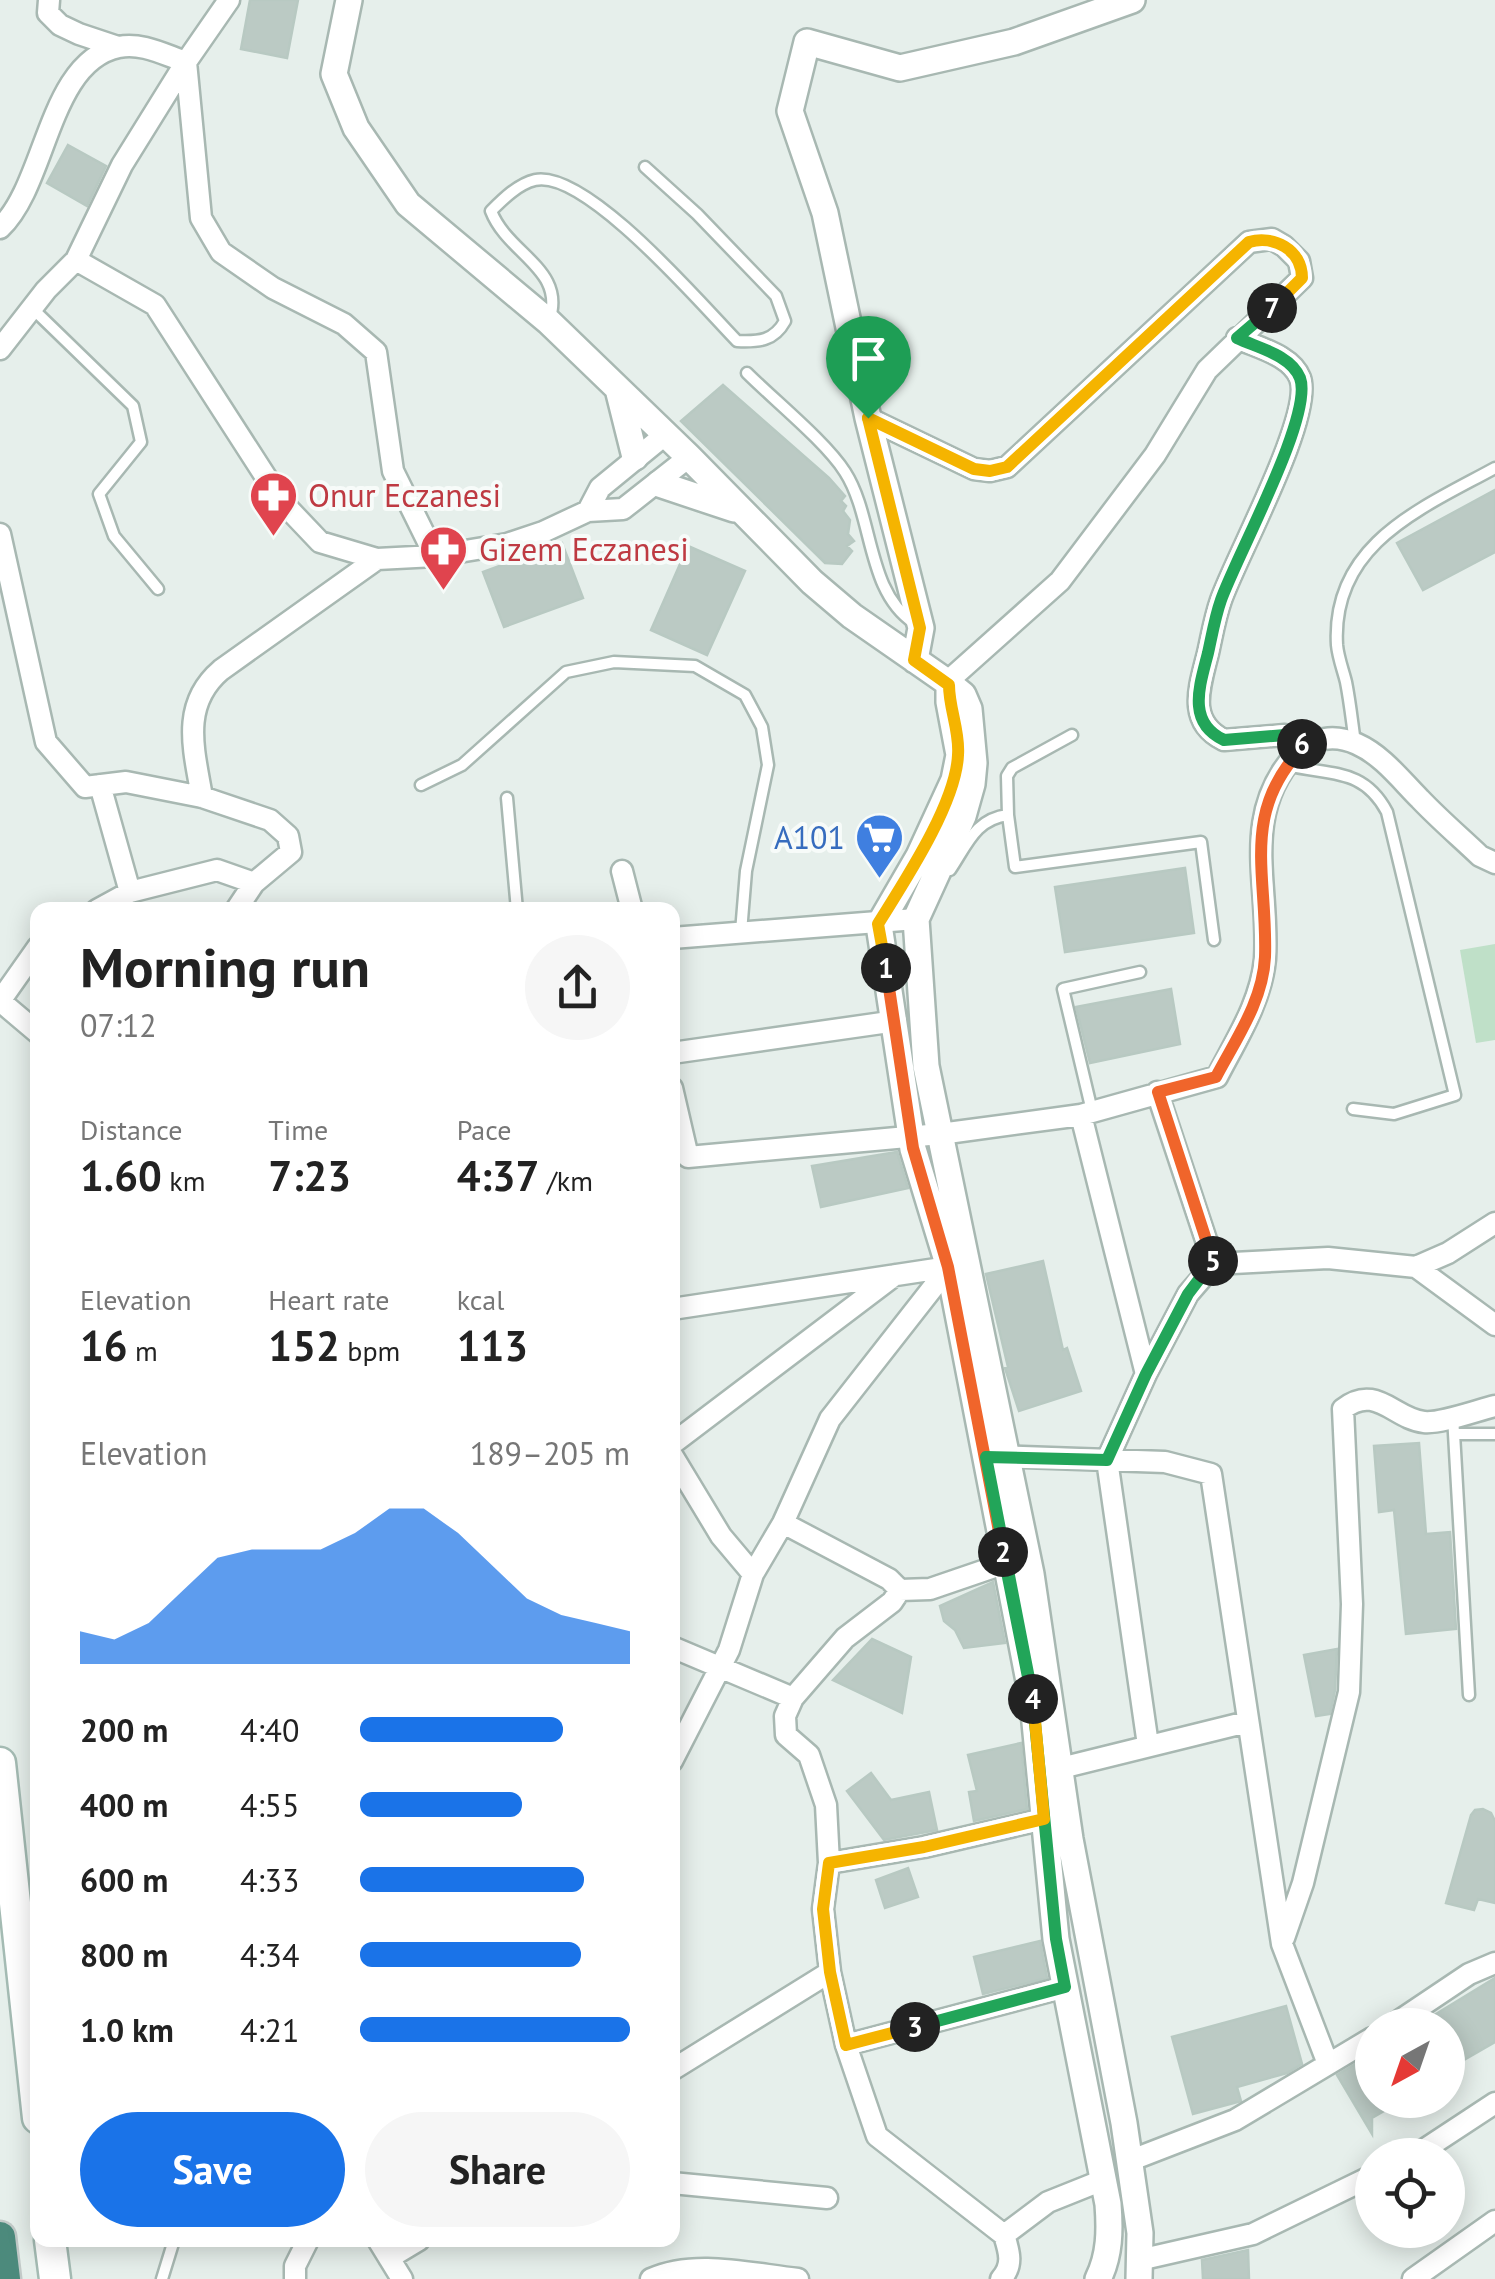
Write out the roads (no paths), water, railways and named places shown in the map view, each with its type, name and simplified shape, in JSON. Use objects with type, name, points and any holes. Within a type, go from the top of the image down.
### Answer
[{"type":"highway","points":[[0,2236],[6,2279]]},
{"type":"main road","points":[[0,1763],[30,2043]]},
{"type":"main road","points":[[51,2247],[54,2279]]},
{"type":"street","points":[[49,0],[48,13],[60,25],[118,47],[146,48],[186,62]]},
{"type":"street","points":[[0,349],[76,260],[122,166],[229,0]]},
{"type":"street","points":[[349,0],[334,74],[356,128],[408,204],[549,322],[690,457],[812,582],[852,616],[963,695],[969,708],[972,784],[963,816],[916,919],[926,1066],[996,1456],[1006,1564],[1033,1702],[1056,1939],[1103,2180],[1110,2232],[1098,2279]]},
{"type":"street","points":[[914,660],[920,628],[868,418],[826,213],[790,111],[807,42],[900,68],[1014,42],[1132,0]]},
{"type":"street","points":[[0,228],[23,197],[64,96],[83,65],[118,47]]},
{"type":"street","points":[[186,62],[202,218],[221,252],[273,288],[344,324],[376,352],[393,471],[435,556]]},
{"type":"street","points":[[868,418],[974,469],[1007,467],[1249,242],[1272,239],[1298,262],[1302,278],[1206,370],[1156,455],[1060,580],[948,684]]},
{"type":"street","points":[[76,260],[155,305],[282,502],[320,542],[376,559],[435,556],[507,544],[588,510],[623,508],[690,457]]},
{"type":"street","points":[[1237,338],[1291,365],[1300,376],[1303,394],[1280,470],[1248,532],[1220,602],[1198,706],[1205,726],[1224,740],[1285,735],[1304,746]]},
{"type":"street","points":[[617,388],[635,456],[658,484],[715,500],[741,512]]},
{"type":"street","points":[[588,510],[600,488],[666,434]]},
{"type":"street","points":[[0,534],[46,742],[85,787],[126,782],[202,797],[270,820],[288,836],[292,852],[254,882],[241,902]]},
{"type":"street","points":[[202,797],[192,725],[204,688],[222,670],[376,559]]},
{"type":"street","points":[[948,684],[958,754],[954,780],[919,856],[878,924],[911,1136],[996,1456],[1032,1574],[1070,1838],[1129,2161],[1140,2233],[1139,2269],[1253,2234],[1355,2184]]},
{"type":"street","points":[[680,1122],[688,1156],[940,1134],[1086,1113],[1216,1077],[1256,1000],[1265,958],[1261,893],[1263,813],[1287,765],[1304,746],[1320,737],[1355,743],[1378,758],[1480,856],[1495,863]]},
{"type":"street","points":[[100,785],[130,892]]},
{"type":"street","points":[[112,902],[130,892],[217,870],[254,882]]},
{"type":"street","points":[[622,872],[630,902]]},
{"type":"street","points":[[680,937],[916,919]]},
{"type":"street","points":[[30,958],[0,1001],[30,1025]]},
{"type":"street","points":[[680,1053],[896,1021]]},
{"type":"street","points":[[1158,1092],[1214,1264]]},
{"type":"street","points":[[1086,1113],[1146,1374]]},
{"type":"street","points":[[1148,1744],[1107,1460],[1188,1294],[1214,1264],[1328,1258],[1416,1267],[1448,1253],[1495,1222]]},
{"type":"street","points":[[680,1309],[948,1267]]},
{"type":"street","points":[[680,1746],[729,1650],[753,1574],[783,1523],[830,1419],[948,1267]]},
{"type":"street","points":[[1416,1267],[1495,1325]]},
{"type":"street","points":[[680,1438],[895,1275]]},
{"type":"street","points":[[1282,1944],[1303,1882],[1349,1692],[1352,1604],[1343,1409],[1353,1401],[1377,1400],[1425,1423],[1454,1425],[1495,1406]]},
{"type":"street","points":[[996,1456],[1165,1462],[1211,1474],[1282,1944],[1328,2064]]},
{"type":"street","points":[[680,1468],[721,1536],[753,1574]]},
{"type":"street","points":[[783,1523],[889,1579],[900,1590],[930,1589],[1006,1564]]},
{"type":"street","points":[[900,1590],[892,1602],[845,1638],[793,1698],[785,1716],[786,1736],[810,1756],[826,1804],[829,1863],[823,1909],[830,1972],[846,2045],[877,2136],[1004,2235],[1010,2254],[1002,2279]]},
{"type":"street","points":[[680,1650],[793,1698]]},
{"type":"street","points":[[1061,1768],[1247,1722]]},
{"type":"street","points":[[829,1863],[924,1847],[1044,1819]]},
{"type":"street","points":[[1418,2008],[1469,1974],[1495,1964]]},
{"type":"street","points":[[680,2065],[830,1972]]},
{"type":"street","points":[[846,2045],[1065,1987]]},
{"type":"street","points":[[1129,2161],[1235,2120],[1355,2048]]},
{"type":"street","points":[[1442,2138],[1495,2103]]},
{"type":"street","points":[[1004,2235],[1048,2202],[1103,2180]]},
{"type":"street","points":[[680,2184],[828,2198]]},
{"type":"street","points":[[1413,2279],[1495,2220]]},
{"type":"street","points":[[295,2279],[295,2266],[304,2247]]},
{"type":"street","points":[[382,2247],[402,2279]]},
{"type":"street","points":[[389,2258],[408,2247]]},
{"type":"street","points":[[650,2279],[668,2271],[708,2270],[798,2279]]},
{"type":"lane","points":[[549,322],[556,302],[552,284],[498,228],[491,211],[508,194],[537,180],[572,186],[630,231],[737,341],[760,342],[778,334],[785,321],[776,296],[645,167]]},
{"type":"lane","points":[[32,308],[134,406],[142,442],[99,494],[114,536],[158,589]]},
{"type":"lane","points":[[747,374],[847,474],[885,588],[896,609],[920,628]]},
{"type":"lane","points":[[1355,743],[1337,647],[1340,610],[1352,576],[1371,546],[1393,525],[1495,468]]},
{"type":"lane","points":[[421,785],[462,765],[566,672],[614,662],[695,666],[746,695],[762,727],[768,765],[746,871],[741,932]]},
{"type":"lane","points":[[1072,735],[1012,768],[1007,776],[1015,867],[1201,842],[1214,940]]},
{"type":"lane","points":[[1287,765],[1348,775],[1381,800],[1388,812],[1455,1095],[1394,1114],[1352,1108]]},
{"type":"lane","points":[[507,798],[517,902]]},
{"type":"lane","points":[[916,919],[924,914],[982,824],[991,817],[1008,815]]},
{"type":"lane","points":[[1086,1113],[1063,988],[1140,972]]},
{"type":"lane","points":[[1468,1695],[1454,1425],[1495,1434]]},
{"type":"lane","points":[[162,2279],[172,2247]]},
{"type":"place","name":"Onur Eczanesi","points":[[273,538]]},
{"type":"place","name":"Gizem Eczanesi","points":[[444,592]]},
{"type":"place","name":"A101","points":[[880,880]]}]
